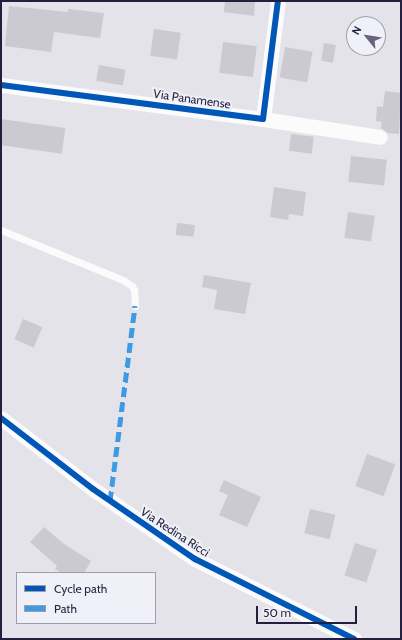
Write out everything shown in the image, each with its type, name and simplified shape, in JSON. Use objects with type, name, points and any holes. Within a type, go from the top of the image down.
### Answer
[{"type":"street","points":[[263,119],[278,1]]},
{"type":"street","name":"Via Panamense","points":[[1,85],[263,119],[380,137]]},
{"type":"street","name":"Via Redina Ricci","points":[[1,418],[93,489],[195,559],[354,639]]},
{"type":"lane","points":[[1,230],[123,280],[132,286],[134,290],[135,306]]},
{"type":"building","points":[[225,1],[255,1],[254,16],[224,12]]},
{"type":"building","points":[[9,6],[68,12],[68,9],[104,13],[100,38],[54,32],[51,52],[5,46]]},
{"type":"building","points":[[154,29],[181,33],[177,59],[150,56]]},
{"type":"building","points":[[223,42],[257,46],[253,77],[219,73]]},
{"type":"building","points":[[324,43],[336,45],[333,63],[321,61]]},
{"type":"building","points":[[285,47],[313,52],[307,82],[280,78]]},
{"type":"building","points":[[99,65],[126,70],[123,85],[96,81]]},
{"type":"building","points":[[385,91],[401,93],[399,134],[388,133],[381,128],[382,122],[376,121],[377,106],[383,107]]},
{"type":"building","points":[[1,119],[65,128],[62,154],[1,145]]},
{"type":"building","points":[[291,134],[314,137],[312,154],[289,151]]},
{"type":"building","points":[[351,156],[387,160],[384,186],[348,182]]},
{"type":"building","points":[[274,187],[306,192],[303,216],[289,214],[288,220],[270,217]]},
{"type":"building","points":[[348,212],[375,216],[371,242],[344,238]]},
{"type":"building","points":[[177,223],[195,225],[194,237],[176,235]]},
{"type":"building","points":[[204,275],[251,283],[245,314],[214,309],[217,290],[202,287]]},
{"type":"building","points":[[23,319],[42,327],[34,347],[14,339]]},
{"type":"building","points":[[367,454],[395,464],[384,496],[355,486]]},
{"type":"building","points":[[224,480],[261,497],[247,527],[219,515],[228,495],[219,491]]},
{"type":"building","points":[[310,509],[335,515],[330,539],[304,533]]},
{"type":"building","points":[[44,527],[64,544],[91,561],[85,572],[60,572],[55,569],[57,566],[30,542]]},
{"type":"building","points":[[355,543],[377,550],[366,582],[344,575]]},
{"type":"marked path","points":[[110,501],[135,306]]},
{"type":"cycle path","points":[[1,85],[263,119],[278,1]]},
{"type":"cycle path","points":[[1,418],[93,489],[195,559],[354,639]]}]
